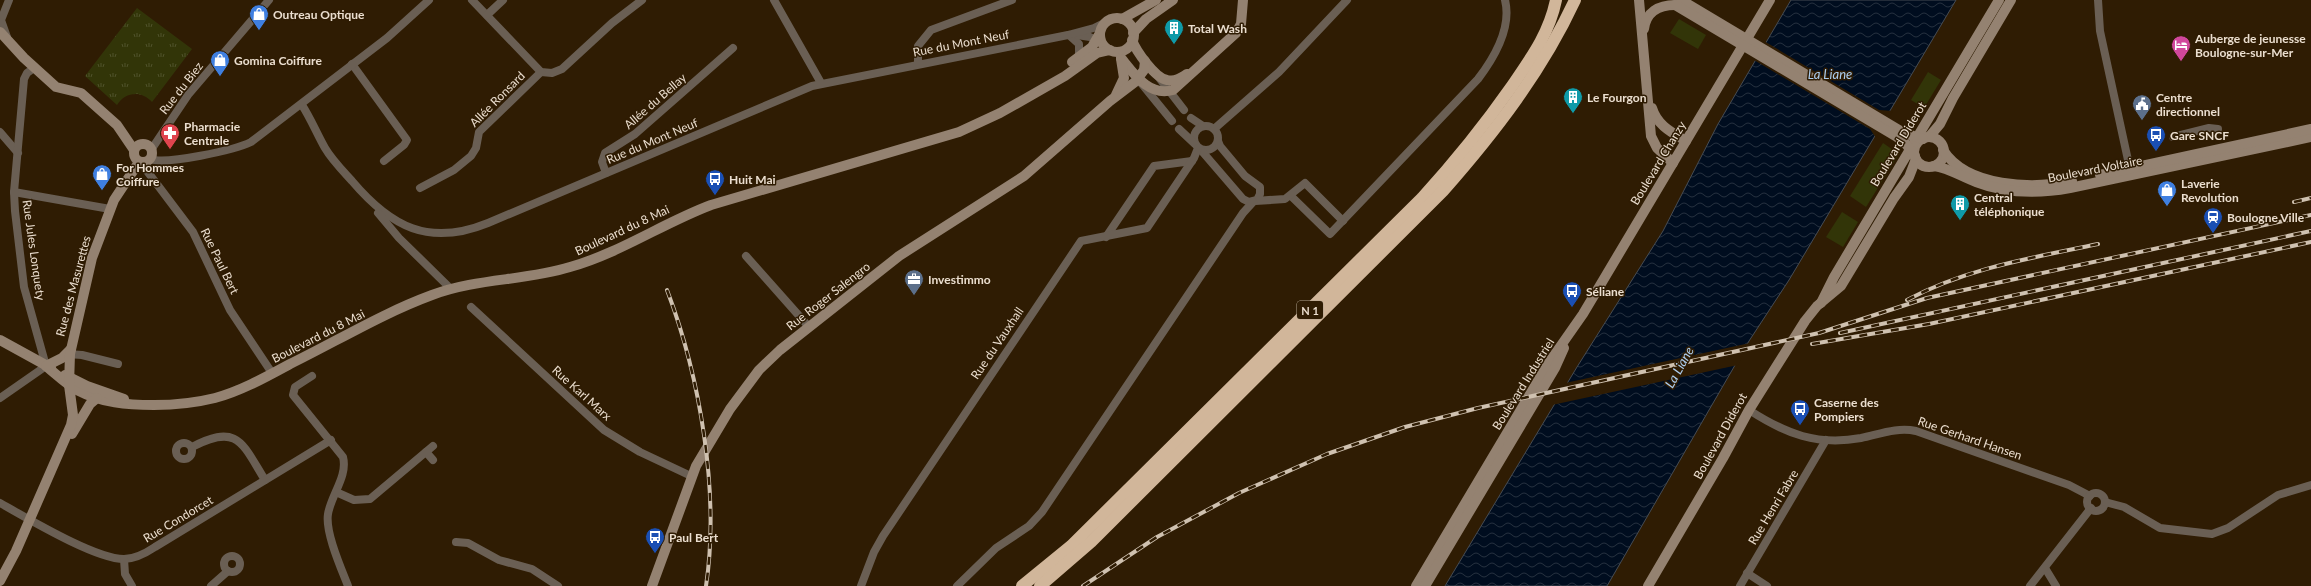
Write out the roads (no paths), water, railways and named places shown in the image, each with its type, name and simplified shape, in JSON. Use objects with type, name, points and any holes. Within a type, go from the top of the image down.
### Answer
[{"type":"highway","name":"N 1","points":[[1022,586],[1071,546],[1433,186],[1486,122],[1537,50],[1548,29],[1556,0]]},
{"type":"highway","name":"N 1","points":[[1040,586],[1090,542],[1443,191],[1490,134],[1541,65],[1554,44],[1574,0]]},
{"type":"street","name":"Rue du Biez","points":[[145,159],[188,96],[269,0]]},
{"type":"street","points":[[0,32],[34,68],[59,89],[81,93],[117,125],[134,150],[134,158],[162,161],[244,146],[302,105],[386,38],[429,0]]},
{"type":"street","name":"Allée Ronsard","points":[[472,0],[541,72],[552,73],[562,69],[612,23],[642,0]]},
{"type":"street","points":[[486,15],[503,0]]},
{"type":"street","points":[[774,0],[821,83]]},
{"type":"street","points":[[918,63],[918,46],[930,30],[1012,0]]},
{"type":"street","points":[[1122,19],[1156,0]]},
{"type":"street","points":[[1105,43],[1125,49],[1146,19],[1173,0]]},
{"type":"street","points":[[1138,79],[1154,90],[1169,91],[1178,88],[1199,66],[1238,31],[1242,22],[1243,0]]},
{"type":"street","points":[[1214,129],[1279,72],[1347,0]]},
{"type":"street","points":[[1291,196],[1330,234],[1481,74],[1496,49],[1505,26],[1507,14],[1505,0]]},
{"type":"street","points":[[1639,0],[1644,37],[1652,140],[1660,152],[1673,163]]},
{"type":"street","name":"Boulevard Chanzy","points":[[1567,339],[1770,0]]},
{"type":"street","name":"Boulevard Diderot","points":[[1821,303],[1830,282],[1999,0]]},
{"type":"street","name":"Boulevard Diderot","points":[[1926,138],[1938,128],[2011,0]]},
{"type":"street","points":[[2098,0],[2100,31],[2130,171]]},
{"type":"street","points":[[1644,37],[1646,22],[1652,12],[1674,2],[1904,133],[1936,139],[1942,147],[1941,160],[1931,166],[1921,164],[1903,141],[1674,2]]},
{"type":"street","points":[[5,7],[1,24],[9,42]]},
{"type":"street","points":[[1172,121],[1121,58],[1105,43],[1106,22],[1114,18],[1122,19],[1130,24],[1136,49],[1184,110]]},
{"type":"street","name":"Rue du Mont Neuf","points":[[302,105],[328,152],[373,206],[393,220],[409,228],[431,233],[453,233],[488,223],[821,83],[1068,35],[1094,28],[1106,22]]},
{"type":"street","points":[[1068,35],[1079,44],[1079,57]]},
{"type":"street","name":"Rue du Mont Neuf","points":[[1068,35],[1083,35],[1105,43]]},
{"type":"street","name":"Boulevard du 8 Mai","points":[[1033,94],[1079,57],[1105,43]]},
{"type":"street","name":"Boulevard du 8 Mai","points":[[0,340],[46,366],[71,387],[97,398],[121,404],[154,405],[191,403],[213,398],[233,392],[411,304],[451,289],[542,274],[578,265],[617,249],[686,215],[715,203],[959,132],[996,115],[1065,76],[1097,53],[1105,43]]},
{"type":"street","name":"Allée du Bellay","points":[[606,173],[602,162],[606,153],[635,134],[733,48]]},
{"type":"street","name":"Rue Roger Salengro","points":[[1110,101],[1124,80],[1124,67],[1121,58]]},
{"type":"street","points":[[1138,79],[1145,68],[1145,61]]},
{"type":"street","points":[[352,64],[408,140],[404,146],[384,161]]},
{"type":"street","points":[[1154,71],[1162,78],[1172,80],[1181,78],[1199,66]]},
{"type":"street","name":"Rue Jules Lonquety","points":[[34,68],[27,73],[24,79],[14,192],[24,287],[46,366]]},
{"type":"street","name":"Allée Ronsard","points":[[420,188],[454,170],[471,156],[476,148],[476,138],[479,132],[541,72]]},
{"type":"street","name":"Rue Roger Salengro","points":[[652,586],[691,476],[711,439],[754,376],[773,356],[899,256],[959,216],[1021,179],[1110,101],[1138,79]]},
{"type":"street","points":[[1649,100],[1660,124],[1686,141]]},
{"type":"street","name":"Boulevard Diderot","points":[[1942,147],[1945,115]]},
{"type":"street","points":[[957,586],[996,548],[1028,526],[1042,512],[1243,213],[1260,194],[1260,187],[1245,176],[1221,148],[1218,141],[1218,135],[1214,129],[1203,126],[1191,118]]},
{"type":"street","points":[[1198,147],[1194,133],[1203,126]]},
{"type":"street","points":[[2172,137],[2209,128],[2218,129]]},
{"type":"street","points":[[1179,129],[1198,147],[1243,199],[1254,201],[1285,199],[1291,196],[1305,183],[1343,221]]},
{"type":"street","name":"Boulevard Voltaire","points":[[1931,166],[1946,168],[1993,188],[2025,193],[2058,191],[2130,171],[2311,129]]},
{"type":"street","points":[[0,132],[18,153]]},
{"type":"street","name":"Boulevard Voltaire","points":[[1942,147],[1952,161],[1966,170],[1990,179],[2017,185],[2055,184],[2311,137]]},
{"type":"street","points":[[1915,157],[1916,146],[1926,138]]},
{"type":"street","points":[[1198,147],[1212,149],[1218,141]]},
{"type":"street","points":[[134,150],[143,144],[145,159]]},
{"type":"street","name":"Rue du Vauxhall","points":[[861,586],[874,552],[883,536],[1082,242],[1147,228],[1192,161],[1198,147]]},
{"type":"street","name":"Boulevard Diderot","points":[[1648,586],[1723,458],[1749,410],[1805,320],[1821,303],[1841,286],[1891,202],[1912,172],[1915,157]]},
{"type":"street","name":"Rue des Masurettes","points":[[0,581],[30,520],[72,422],[69,352],[93,254],[110,208],[145,159]]},
{"type":"street","name":"Rue Paul Bert","points":[[145,159],[193,232],[230,310],[272,373]]},
{"type":"street","points":[[1106,237],[1154,166],[1192,161]]},
{"type":"street","name":"Boulevard Diderot","points":[[1903,186],[1931,166]]},
{"type":"street","points":[[14,192],[110,208]]},
{"type":"street","points":[[373,206],[399,238],[451,289]]},
{"type":"street","points":[[746,256],[809,327]]},
{"type":"street","name":"Rue Karl Marx","points":[[471,307],[604,430],[640,452],[691,476]]},
{"type":"street","name":"Boulevard Industriel","points":[[1416,586],[1548,364],[1567,339]]},
{"type":"street","name":"Boulevard Industriel","points":[[1425,586],[1555,368],[1567,339]]},
{"type":"street","points":[[69,352],[118,364]]},
{"type":"street","name":"Rue des Masurettes","points":[[46,366],[69,352]]},
{"type":"street","points":[[0,398],[46,366]]},
{"type":"street","points":[[312,376],[295,387],[293,395],[342,454],[344,462],[329,511],[328,520],[348,586]]},
{"type":"street","name":"Boulevard du 8 Mai","points":[[71,387],[154,405]]},
{"type":"street","name":"Rue des Masurettes","points":[[71,387],[77,414],[73,434]]},
{"type":"street","name":"Rue des Masurettes","points":[[44,487],[90,404],[97,398]]},
{"type":"street","name":"Rue Gerhard Hansen","points":[[1749,410],[1795,435],[1826,440],[1847,440],[1899,430],[1911,430],[2069,484],[2090,496]]},
{"type":"street","points":[[192,447],[216,436],[234,438],[246,449],[265,480]]},
{"type":"street","name":"Rue Condorcet","points":[[0,503],[30,520],[103,555],[124,559],[139,556],[155,547],[331,440]]},
{"type":"street","name":"Rue Henri Fabre","points":[[1740,586],[1826,440]]},
{"type":"street","points":[[336,492],[354,500],[370,499],[433,446]]},
{"type":"street","points":[[426,452],[433,460]]},
{"type":"street","points":[[2105,502],[2100,510],[2091,508],[2088,503],[2090,496],[2094,493],[2101,494],[2105,502],[2124,507],[2157,528],[2212,534],[2228,528],[2278,496],[2311,485]]},
{"type":"street","points":[[2030,586],[2091,508]]},
{"type":"street","points":[[456,542],[468,543],[499,560],[532,569],[558,586]]},
{"type":"street","points":[[124,559],[125,574],[132,586]]},
{"type":"street","points":[[2045,568],[2056,586]]},
{"type":"street","points":[[210,586],[228,572]]},
{"type":"street","points":[[1747,573],[1766,586]]},
{"type":"water","name":"La Liane","points":[[1791,0],[1956,0],[1789,280],[1749,341],[1607,586],[1445,586],[1577,367],[1663,231],[1718,124]]},
{"type":"railway","points":[[2294,202],[2311,198]]},
{"type":"railway","points":[[1083,586],[1157,537],[1239,493],[1327,454],[1405,427],[1478,408],[1819,333],[1927,298],[2311,215]]},
{"type":"railway","points":[[1840,333],[2311,231]]},
{"type":"railway","points":[[1812,344],[1929,324],[2311,242]]},
{"type":"railway","points":[[1907,300],[1930,289],[1976,272],[2024,259],[2098,244]]},
{"type":"railway","points":[[667,290],[679,324],[689,360],[698,397],[704,436],[709,474],[710,513],[710,550],[706,586]]},
{"type":"place","name":"Outreau Optique","points":[[259,31]]},
{"type":"place","name":"Total Wash","points":[[1174,45]]},
{"type":"place","name":"Auberge de jeunesse Boulogne-sur-Mer","points":[[2181,62]]},
{"type":"place","name":"Gomina Coiffure","points":[[220,77]]},
{"type":"place","name":"Le Fourgon","points":[[1573,114]]},
{"type":"place","name":"Centre directionnel","points":[[2142,121]]},
{"type":"place","name":"Pharmacie Centrale","points":[[170,150]]},
{"type":"place","name":"Gare SNCF","points":[[2156,152]]},
{"type":"place","name":"For Hommes Coiffure","points":[[102,191]]},
{"type":"place","name":"Huit Mai","points":[[715,196]]},
{"type":"place","name":"Laverie Revolution","points":[[2167,207]]},
{"type":"place","name":"Central téléphonique","points":[[1960,221]]},
{"type":"place","name":"Boulogne Ville","points":[[2213,234]]},
{"type":"place","name":"Investimmo","points":[[914,296]]},
{"type":"place","name":"Séliane","points":[[1572,308]]},
{"type":"place","name":"Caserne des Pompiers","points":[[1800,426]]},
{"type":"place","name":"Paul Bert","points":[[655,554]]}]
